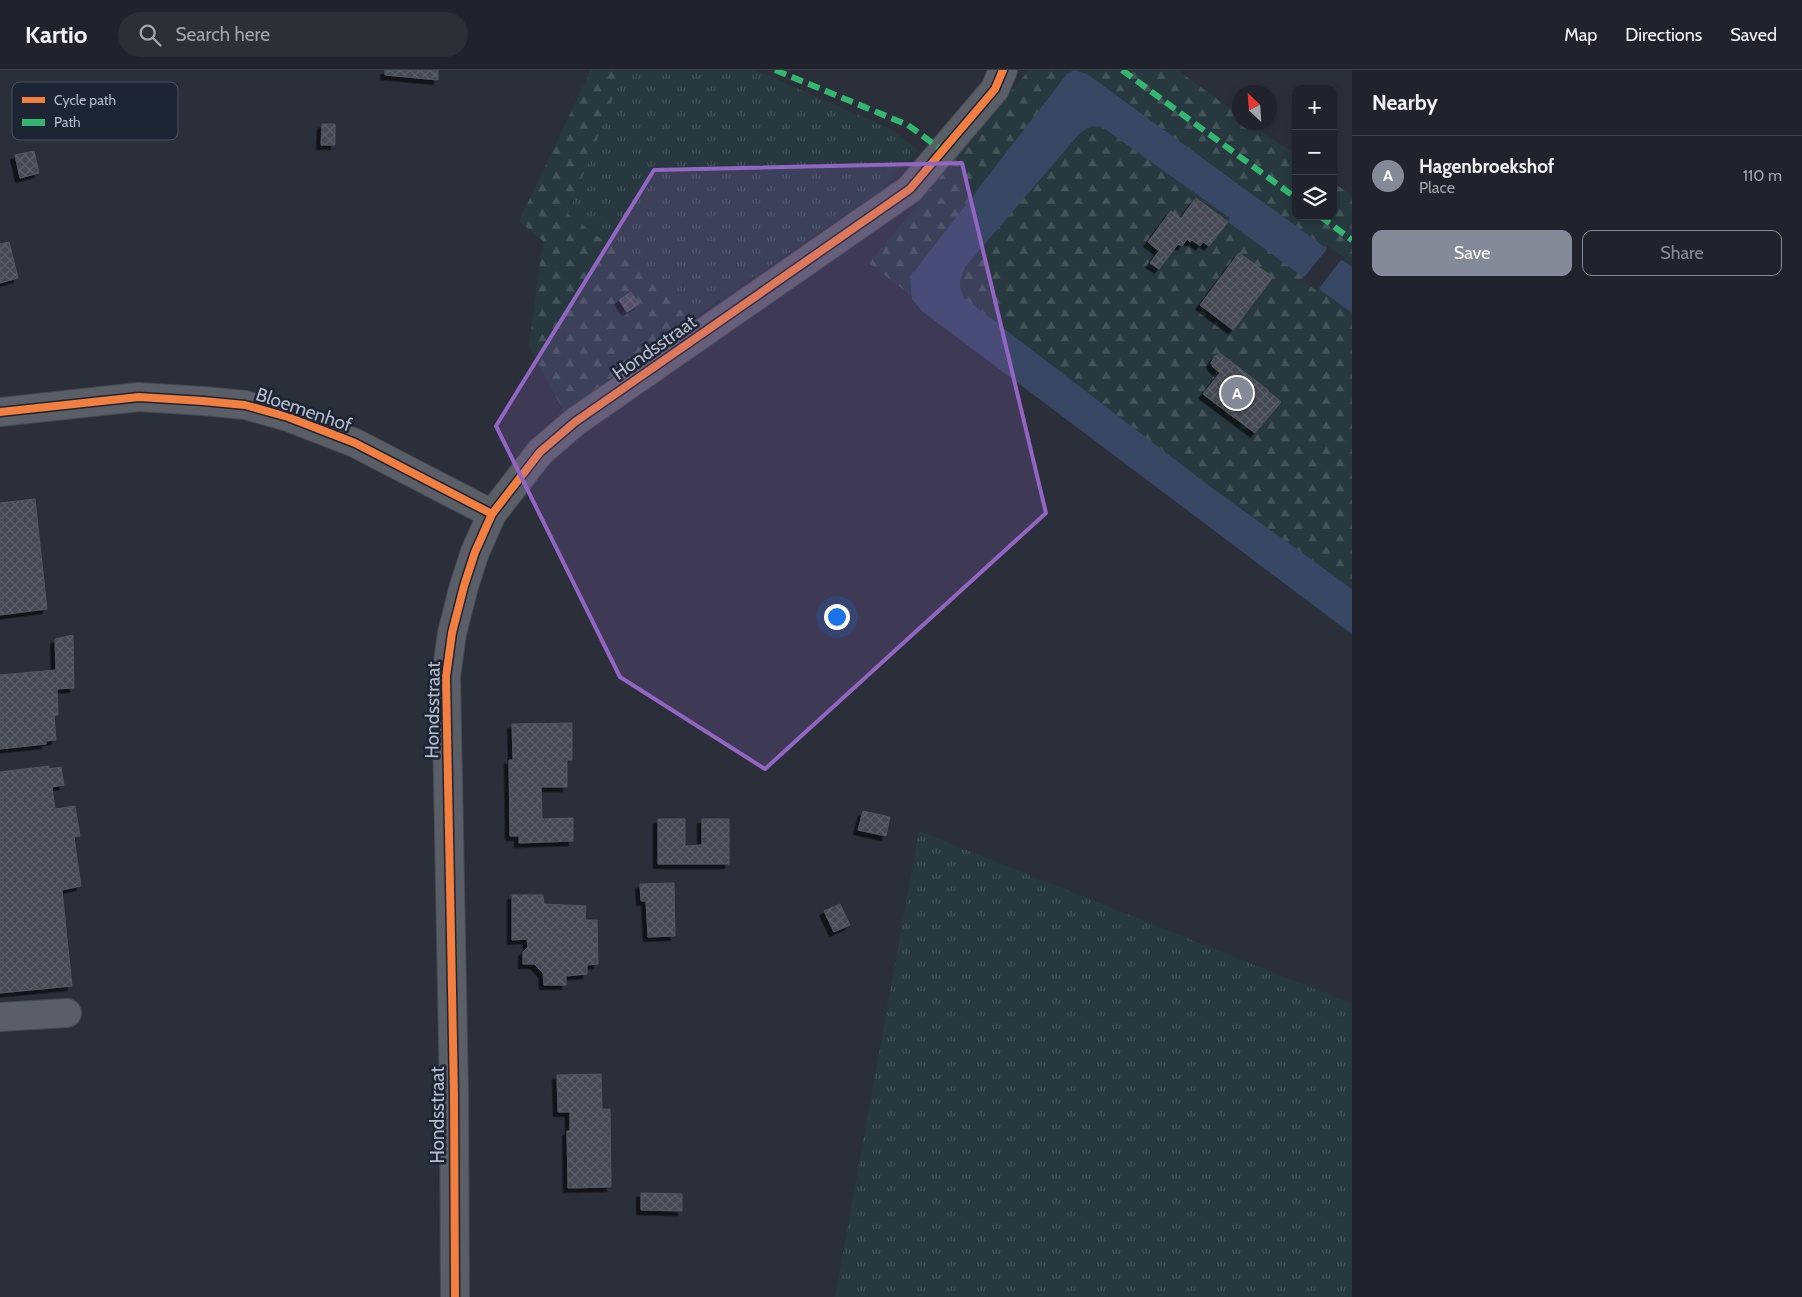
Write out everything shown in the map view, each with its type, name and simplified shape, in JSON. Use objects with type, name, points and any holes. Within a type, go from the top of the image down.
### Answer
[{"type":"street","name":"Hondsstraat","points":[[455,1297],[454,1084],[446,677],[452,634],[475,552],[492,514],[540,452],[575,422],[910,189],[995,89],[1003,70]]},
{"type":"street","name":"Bloemenhof","points":[[0,412],[139,398],[245,405],[288,417],[354,442],[492,514]]},
{"type":"street","points":[[0,1017],[67,1013]]},
{"type":"highlighted area","points":[[962,163],[1046,513],[765,769],[620,677],[496,426],[654,170]]},
{"type":"green space","points":[[591,70],[624,70],[568,214],[700,313],[564,412],[529,345],[543,241],[519,221]]},
{"type":"green space","points":[[624,70],[755,70],[893,130],[918,150],[880,191],[700,313],[568,214]]},
{"type":"green space","points":[[1029,70],[1177,70],[1232,110],[1232,130],[1260,130],[1292,152],[1292,220],[1337,220],[1337,185],[1352,196],[1352,636],[869,263]]},
{"type":"green space","points":[[919,831],[1352,1004],[1352,1297],[835,1297]]},
{"type":"water","points":[[1074,70],[1087,74],[1352,267],[1352,313],[1228,222],[1230,218],[1099,126],[1090,127],[1080,133],[965,267],[960,282],[964,298],[1212,488],[1352,589],[1352,634],[922,311],[912,299],[910,277],[1067,74]]},
{"type":"pier","points":[[1327,245],[1346,259],[1340,261],[1317,291],[1302,280],[1326,250]]},
{"type":"building","points":[[385,70],[438,70],[438,80],[385,75]]},
{"type":"building","points":[[322,124],[335,124],[335,145],[321,145]]},
{"type":"building","points":[[34,151],[39,173],[20,178],[15,155]]},
{"type":"building","points":[[1196,198],[1228,222],[1209,246],[1203,242],[1200,246],[1187,239],[1182,246],[1178,244],[1159,269],[1150,263],[1159,251],[1148,242],[1171,211],[1181,218]]},
{"type":"building","points":[[9,242],[18,278],[0,283],[0,244]]},
{"type":"building","points":[[1239,253],[1273,277],[1233,330],[1200,305]]},
{"type":"building","points":[[631,292],[639,304],[627,312],[619,300]]},
{"type":"building","points":[[1221,354],[1281,402],[1255,433],[1203,394],[1220,373],[1211,363],[1215,356]]},
{"type":"building","points":[[35,499],[47,609],[0,615],[0,503]]},
{"type":"building","points":[[73,635],[74,688],[57,689],[58,715],[54,716],[56,740],[46,741],[46,744],[0,749],[0,675],[56,670],[55,639]]},
{"type":"building","points":[[572,723],[572,760],[567,760],[567,787],[541,787],[542,819],[573,818],[573,841],[519,843],[519,836],[510,836],[509,760],[513,760],[512,724]]},
{"type":"building","points":[[49,766],[49,769],[61,767],[64,785],[52,787],[55,809],[75,806],[80,836],[74,837],[81,886],[62,890],[72,986],[0,993],[0,772]]},
{"type":"building","points":[[863,811],[890,817],[886,836],[858,830]]},
{"type":"building","points":[[658,819],[685,819],[685,846],[702,845],[702,819],[729,819],[729,864],[658,864]]},
{"type":"building","points":[[674,883],[675,936],[648,937],[646,901],[641,901],[640,884]]},
{"type":"building","points":[[512,895],[543,895],[544,904],[586,906],[585,920],[597,920],[598,964],[587,965],[587,974],[566,976],[566,985],[544,985],[543,973],[534,964],[523,964],[523,952],[528,947],[527,939],[512,940]]},
{"type":"building","points":[[840,904],[850,925],[834,932],[824,911]]},
{"type":"building","points":[[601,1074],[602,1109],[610,1109],[611,1187],[568,1188],[567,1131],[570,1131],[570,1112],[558,1112],[557,1075]]},
{"type":"building","points":[[641,1193],[682,1194],[682,1211],[641,1210]]},
{"type":"marked path","points":[[775,70],[908,125],[943,151]]},
{"type":"marked path","points":[[1122,70],[1292,195]]},
{"type":"marked path","points":[[1325,220],[1352,240]]},
{"type":"cycle path","points":[[455,1297],[454,1094],[446,677],[452,633],[475,552],[492,514],[540,452],[575,422],[910,189],[995,89],[1003,70]]},
{"type":"cycle path","points":[[0,412],[139,397],[245,405],[288,417],[355,443],[492,514]]},
{"type":"place","name":"Hagenbroekshof","points":[[1237,393]]}]
